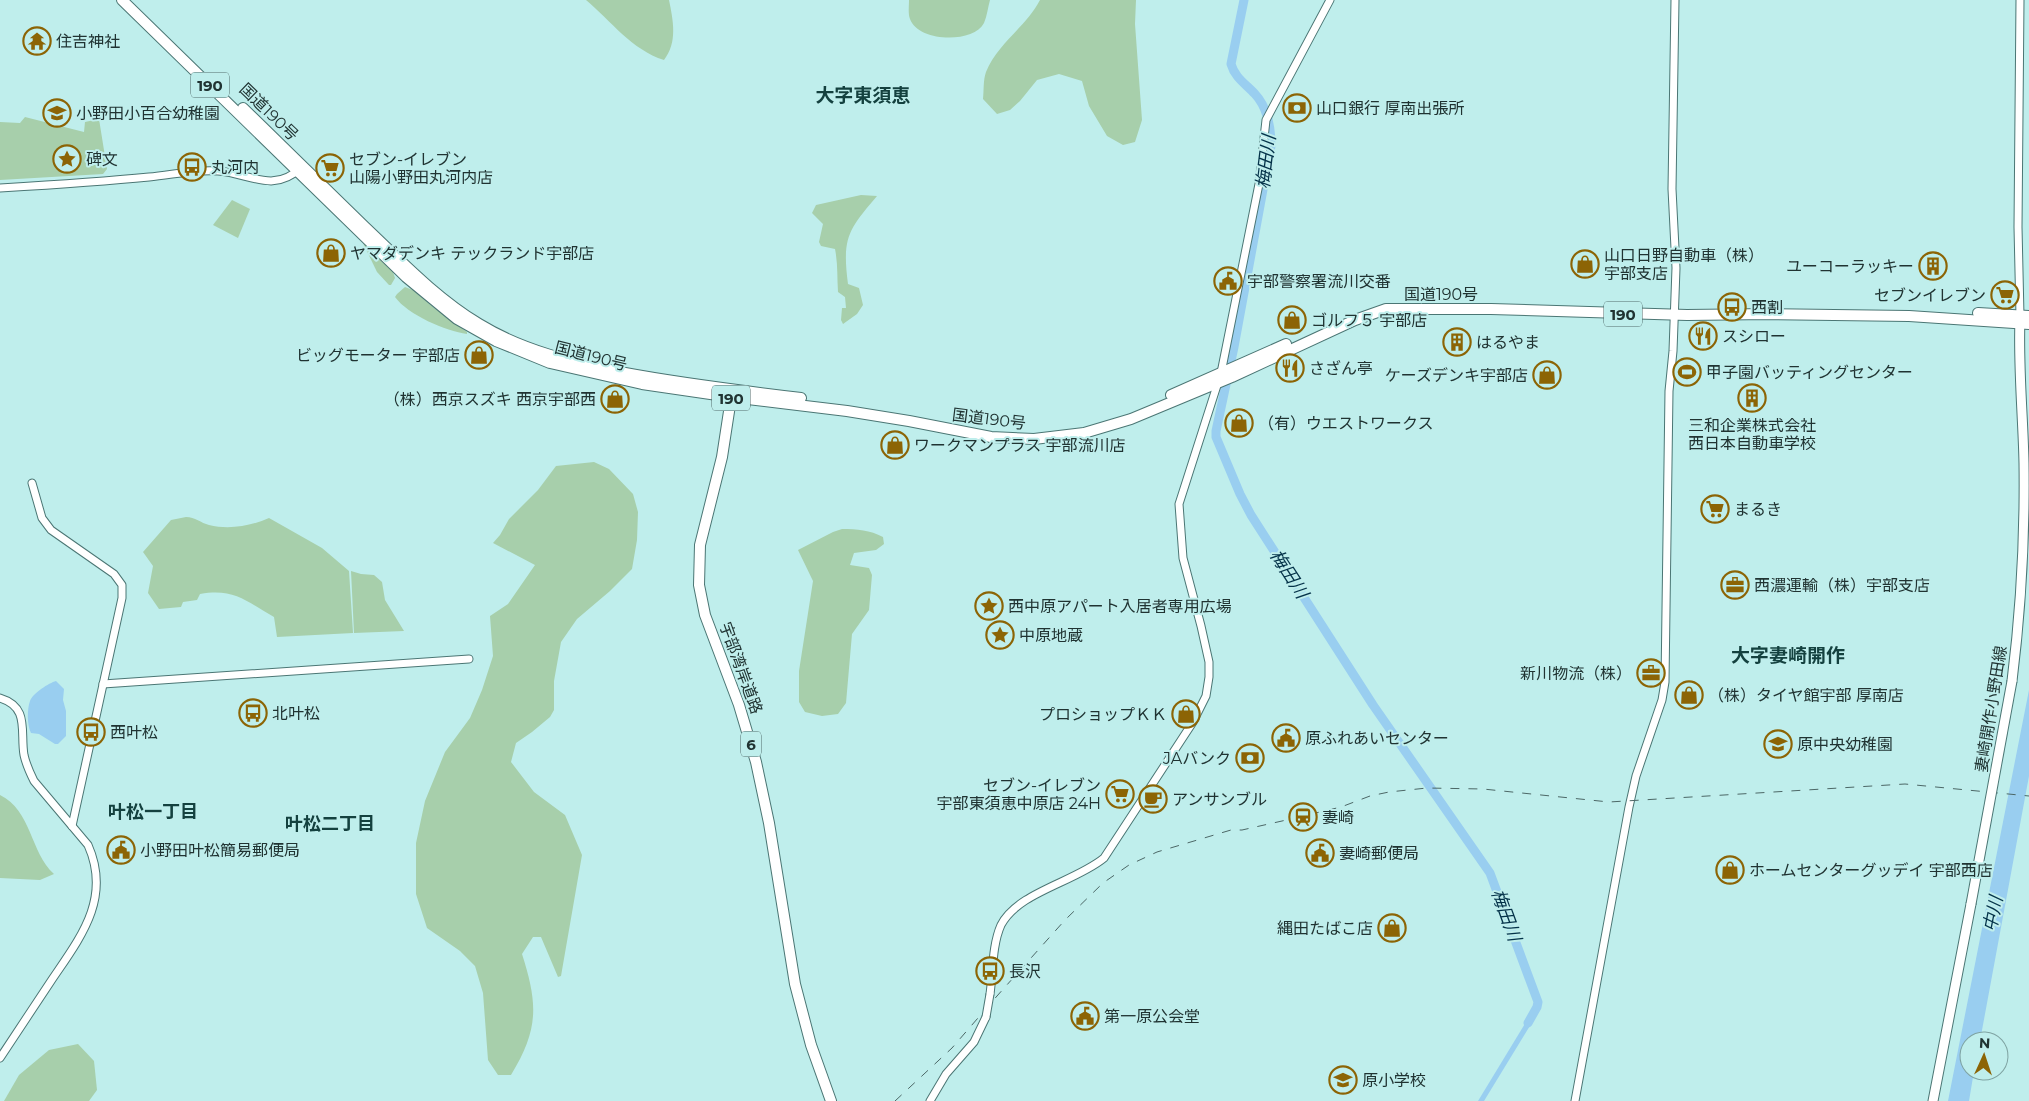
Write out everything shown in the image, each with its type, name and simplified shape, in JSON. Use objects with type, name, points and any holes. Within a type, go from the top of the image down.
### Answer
[{"type":"highway","name":"国道190号","points":[[122,0],[412,273],[480,325],[514,342],[577,362],[732,394],[847,404],[984,430],[1035,433],[1074,429],[1114,419],[1225,376],[1355,320],[1386,309],[1501,309],[1909,316],[2025,320]]},
{"type":"highway","name":"国道190号","points":[[130,0],[300,169]]},
{"type":"highway","name":"宇部湾岸道路","points":[[732,394],[722,457],[700,545],[699,585],[705,615],[739,704],[756,762],[769,823],[797,994],[811,1045],[831,1101]]},
{"type":"main road","name":"妻崎開作小野田線","points":[[1933,1101],[2012,681],[2024,543],[2025,320]]},
{"type":"street","points":[[930,1101],[946,1074],[974,1042],[986,1017],[998,934],[1006,918],[1022,902],[1085,872],[1104,858],[1204,703],[1208,687],[1209,662],[1183,558],[1179,514],[1182,493],[1225,376],[1259,184],[1266,120],[1330,0]]},
{"type":"street","points":[[1575,1101],[1629,807],[1636,776],[1662,700],[1665,682],[1669,390],[1675,312],[1675,243],[1672,189],[1675,0]]},
{"type":"street","points":[[2020,0],[2018,227],[2025,320]]},
{"type":"street","points":[[0,188],[148,178],[207,170],[231,172],[270,182],[282,180],[300,169]]},
{"type":"street","points":[[32,483],[42,518],[51,530],[114,574],[122,585],[122,598],[72,826]]},
{"type":"street","points":[[103,684],[469,659]]},
{"type":"street","points":[[0,698],[11,703],[21,716],[24,756],[34,781],[88,845],[96,870],[96,894],[90,918],[84,932],[0,1058]]},
{"type":"green space","points":[[586,0],[669,0],[673,23],[673,38],[664,60],[652,55],[632,42]]},
{"type":"green space","points":[[909,0],[990,0],[984,23],[978,30],[958,37],[946,38],[934,36],[915,27],[909,17]]},
{"type":"green space","points":[[1040,0],[1136,0],[1135,24],[1142,120],[1135,142],[1123,145],[1107,136],[1089,106],[1082,81],[1059,74],[1037,80],[1010,110],[997,114],[983,99],[985,75],[991,62],[1027,19]]},
{"type":"green space","points":[[25,117],[84,132],[85,122],[99,119],[107,169],[103,174],[0,180],[0,122],[20,123]]},
{"type":"green space","points":[[861,195],[877,196],[859,218],[849,236],[846,268],[848,284],[859,288],[863,305],[857,314],[843,324],[841,320],[842,308],[846,308],[845,297],[838,292],[835,249],[821,246],[819,242],[823,224],[812,213],[816,205]]},
{"type":"green space","points":[[232,200],[250,209],[238,238],[213,225]]},
{"type":"green space","points":[[363,243],[393,272],[395,278],[391,285],[377,272]]},
{"type":"green space","points":[[405,287],[413,290],[467,332],[467,334],[438,326],[418,316],[401,304],[395,297]]},
{"type":"green space","points":[[594,462],[609,469],[633,494],[638,512],[637,540],[632,569],[577,619],[561,642],[554,681],[554,710],[550,717],[516,743],[511,762],[534,792],[565,815],[582,855],[561,976],[558,977],[541,937],[533,937],[522,954],[533,1002],[531,1030],[527,1044],[511,1075],[498,1075],[488,1060],[483,993],[475,966],[460,951],[427,928],[416,894],[416,843],[425,801],[445,752],[470,718],[482,690],[493,656],[490,616],[508,604],[535,565],[493,543],[509,519],[538,490],[556,466]]},
{"type":"green space","points":[[186,517],[209,525],[224,527],[247,525],[269,518],[322,548],[349,571],[353,633],[277,637],[274,617],[231,594],[200,594],[197,600],[183,602],[181,607],[159,609],[148,593],[153,566],[143,552],[171,520]]},
{"type":"green space","points":[[842,529],[868,531],[883,537],[884,544],[876,550],[854,553],[850,565],[869,568],[872,575],[869,610],[852,634],[846,703],[838,714],[822,716],[805,712],[799,702],[799,671],[813,581],[798,550]]},
{"type":"green space","points":[[351,571],[374,575],[382,582],[385,600],[404,631],[354,633]]},
{"type":"green space","points":[[0,795],[11,802],[19,811],[40,855],[54,874],[40,880],[0,878]]},
{"type":"green space","points":[[78,1044],[94,1061],[97,1090],[89,1101],[4,1101],[19,1075],[49,1050]]},
{"type":"water","points":[[56,681],[64,689],[63,700],[66,711],[66,736],[58,744],[39,734],[31,733],[28,717],[29,704],[34,695]]},
{"type":"water","name":"中川","points":[[2029,690],[2029,776],[1982,1031],[1962,1031]]},
{"type":"water","points":[[1532,1012],[1536,1016],[1484,1101],[1478,1101]]},
{"type":"water","points":[[1959,1045],[1959,1081],[1972,1081],[1969,1101],[1948,1101]]},
{"type":"waterway","name":"梅田川","points":[[1244,0],[1231,64],[1238,77],[1263,105],[1269,125],[1271,146],[1216,437],[1251,515],[1373,705],[1490,873],[1538,1002],[1528,1023]]},
{"type":"railway","points":[[895,1101],[952,1048],[1065,920],[1103,883],[1129,865],[1157,852],[1231,830],[1242,830],[1341,807],[1370,796],[1427,788],[1483,789],[1609,802],[1905,784],[2029,796]]},
{"type":"place","name":"住吉神社","points":[[37,41]]},
{"type":"place","name":"山口銀行 厚南出張所","points":[[1297,108]]},
{"type":"place","name":"小野田小百合幼稚園","points":[[57,113]]},
{"type":"place","name":"碑文","points":[[67,159]]},
{"type":"place","name":"丸河内","points":[[192,167]]},
{"type":"place","name":"セブン-イレブン 山陽小野田丸河内店","points":[[330,168]]},
{"type":"place","name":"ヤマダデンキ テックランド宇部店","points":[[331,253]]},
{"type":"place","name":"山口日野自動車（株） 宇部支店","points":[[1585,264]]},
{"type":"place","name":"ユーコーラッキー","points":[[1933,266]]},
{"type":"place","name":"宇部警察署流川交番","points":[[1228,281]]},
{"type":"place","name":"セブンイレブン","points":[[2005,295]]},
{"type":"place","name":"西割","points":[[1732,307]]},
{"type":"place","name":"ゴルフ５ 宇部店","points":[[1292,320]]},
{"type":"place","name":"スシロー","points":[[1703,336]]},
{"type":"place","name":"はるやま","points":[[1457,342]]},
{"type":"place","name":"ビッグモーター 宇部店","points":[[479,355]]},
{"type":"place","name":"さざん亭","points":[[1290,368]]},
{"type":"place","name":"甲子園バッティングセンター","points":[[1687,372]]},
{"type":"place","name":"ケーズデンキ宇部店","points":[[1547,375]]},
{"type":"place","name":"三和企業株式会社 西日本自動車学校","points":[[1752,398]]},
{"type":"place","name":"（株）西京スズキ 西京宇部西","points":[[615,399]]},
{"type":"place","name":"（有）ウエストワークス","points":[[1239,423]]},
{"type":"place","name":"ワークマンプラス 宇部流川店","points":[[895,445]]},
{"type":"place","name":"まるき","points":[[1715,509]]},
{"type":"place","name":"西濃運輸（株）宇部支店","points":[[1735,585]]},
{"type":"place","name":"西中原アパート入居者専用広場","points":[[989,606]]},
{"type":"place","name":"中原地蔵","points":[[1000,635]]},
{"type":"place","name":"新川物流（株）","points":[[1651,673]]},
{"type":"place","name":"（株）タイヤ館宇部 厚南店","points":[[1689,695]]},
{"type":"place","name":"北叶松","points":[[253,713]]},
{"type":"place","name":"プロショップＫＫ","points":[[1186,714]]},
{"type":"place","name":"西叶松","points":[[91,732]]},
{"type":"place","name":"原ふれあいセンター","points":[[1286,738]]},
{"type":"place","name":"原中央幼稚園","points":[[1778,744]]},
{"type":"place","name":"JAバンク","points":[[1250,758]]},
{"type":"place","name":"セブン-イレブン 宇部東須恵中原店 24H","points":[[1120,794]]},
{"type":"place","name":"アンサンブル","points":[[1153,799]]},
{"type":"place","name":"妻崎","points":[[1303,817]]},
{"type":"place","name":"小野田叶松簡易郵便局","points":[[121,850]]},
{"type":"place","name":"妻崎郵便局","points":[[1320,853]]},
{"type":"place","name":"ホームセンターグッデイ 宇部西店","points":[[1730,870]]},
{"type":"place","name":"縄田たばこ店","points":[[1392,928]]},
{"type":"place","name":"長沢","points":[[990,971]]},
{"type":"place","name":"第一原公会堂","points":[[1085,1016]]},
{"type":"place","name":"原小学校","points":[[1343,1080]]},
{"type":"district","name":"大字東須恵","points":[[863,95]]},
{"type":"district","name":"大字妻崎開作","points":[[1788,655]]},
{"type":"district","name":"叶松一丁目","points":[[153,812]]},
{"type":"district","name":"叶松二丁目","points":[[330,824]]}]
